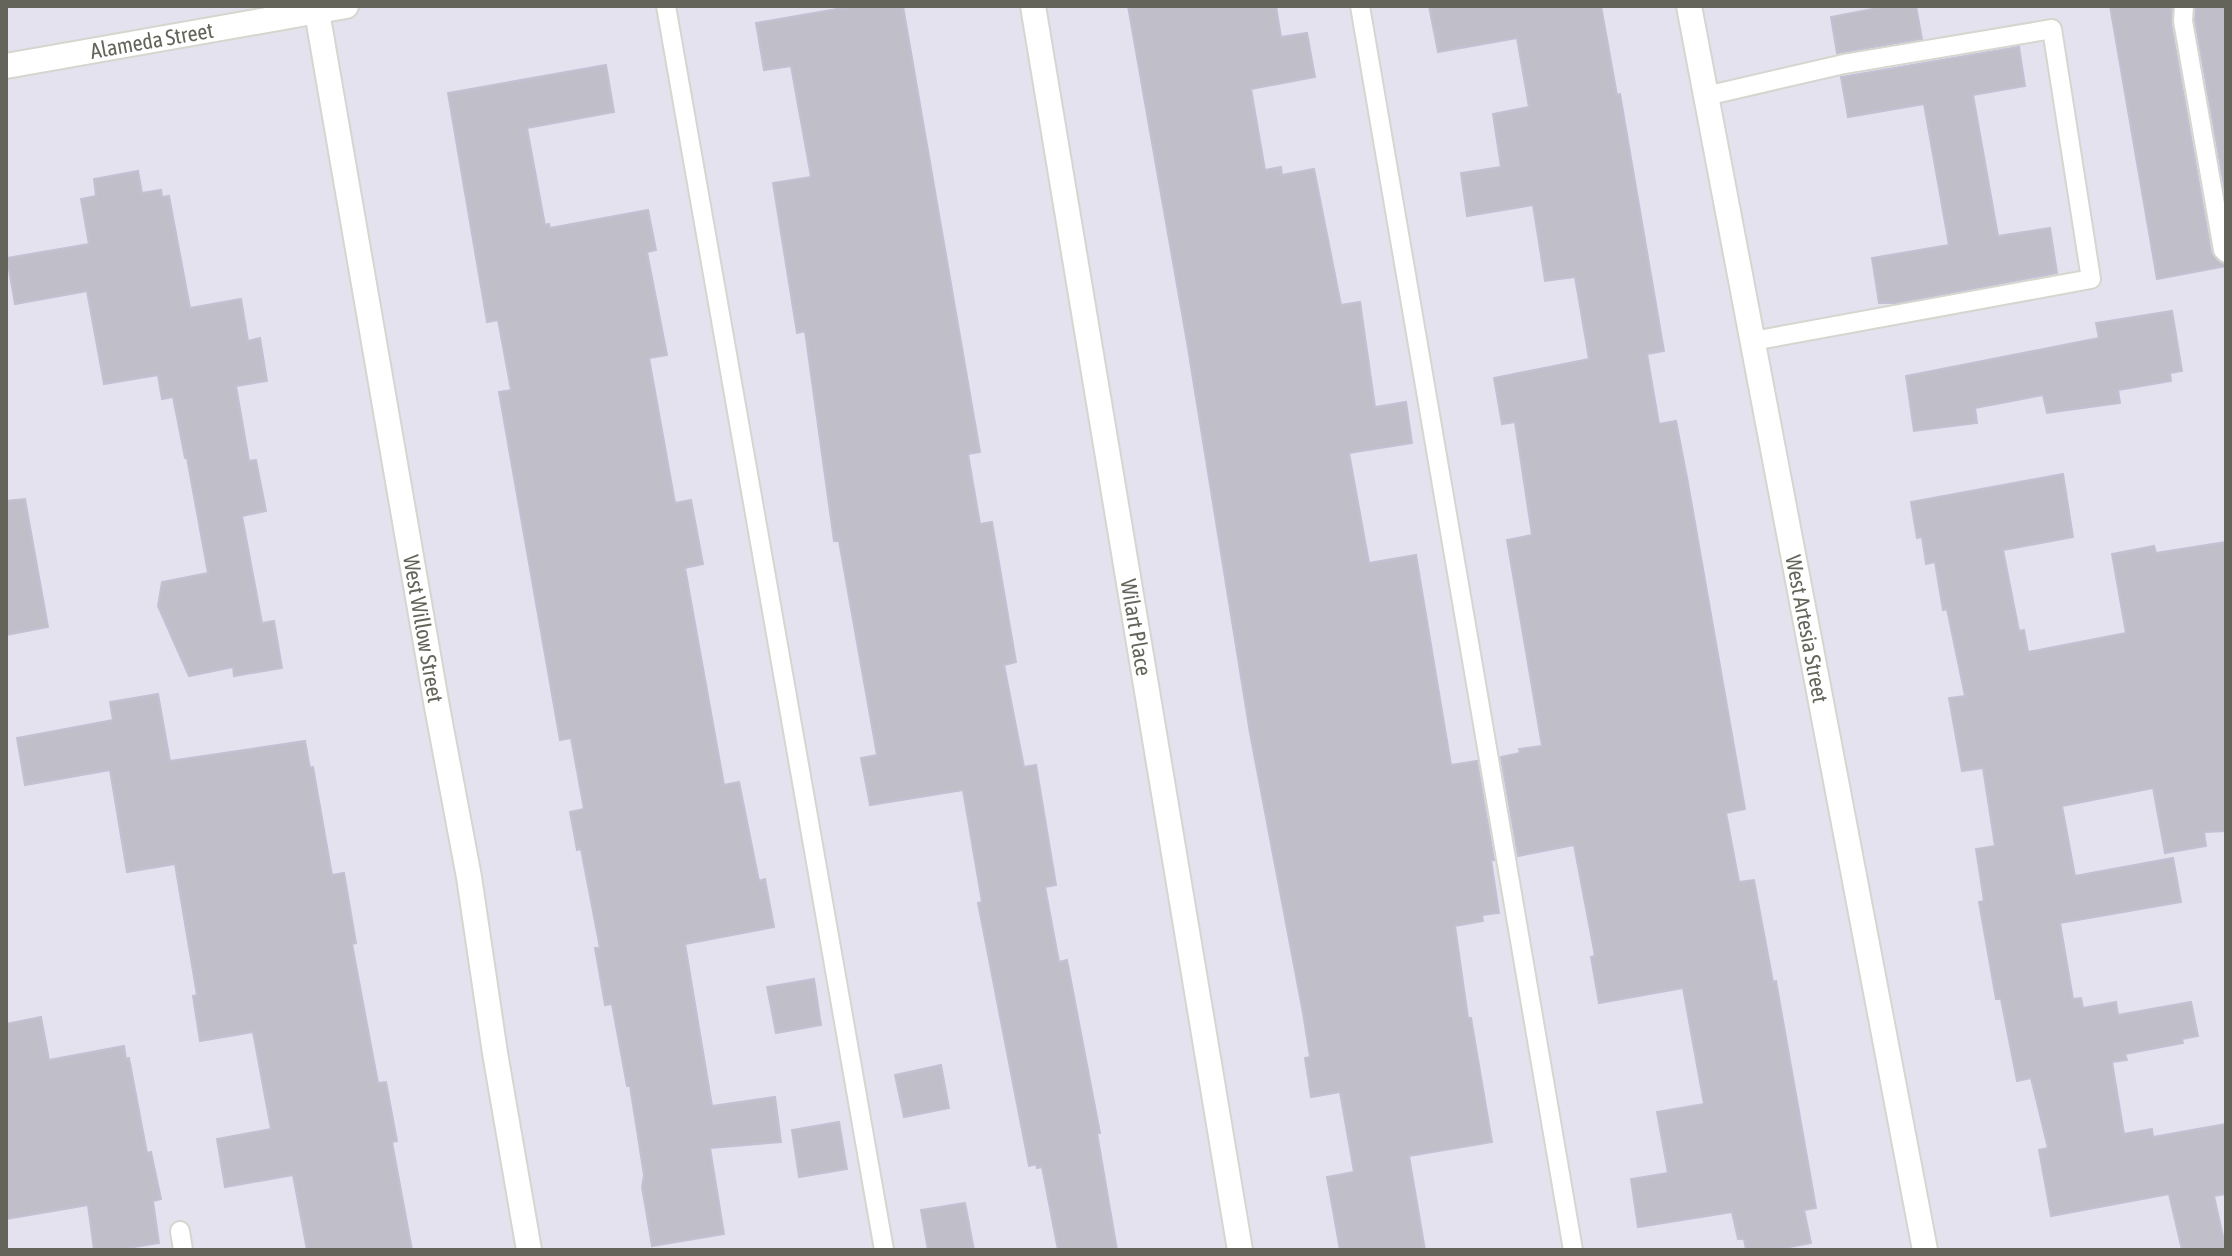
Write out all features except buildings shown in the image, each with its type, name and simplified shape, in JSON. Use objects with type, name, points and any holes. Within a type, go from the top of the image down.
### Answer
[{"type":"street","name":"Alameda Street","points":[[6,66],[346,6]]},
{"type":"street","name":"Wilart Place","points":[[1033,6],[1240,1250]]},
{"type":"street","name":"West Artesia Street","points":[[1689,6],[1925,1250]]},
{"type":"street","name":"West Willow Street","points":[[317,9],[469,877],[529,1250]]},
{"type":"lane","points":[[666,6],[884,1250]]},
{"type":"lane","points":[[1360,6],[1573,1250]]},
{"type":"lane","points":[[2184,6],[2183,21],[2223,250],[2226,253]]},
{"type":"lane","points":[[1706,96],[1844,64],[2052,29],[2091,279],[1753,341]]}]
